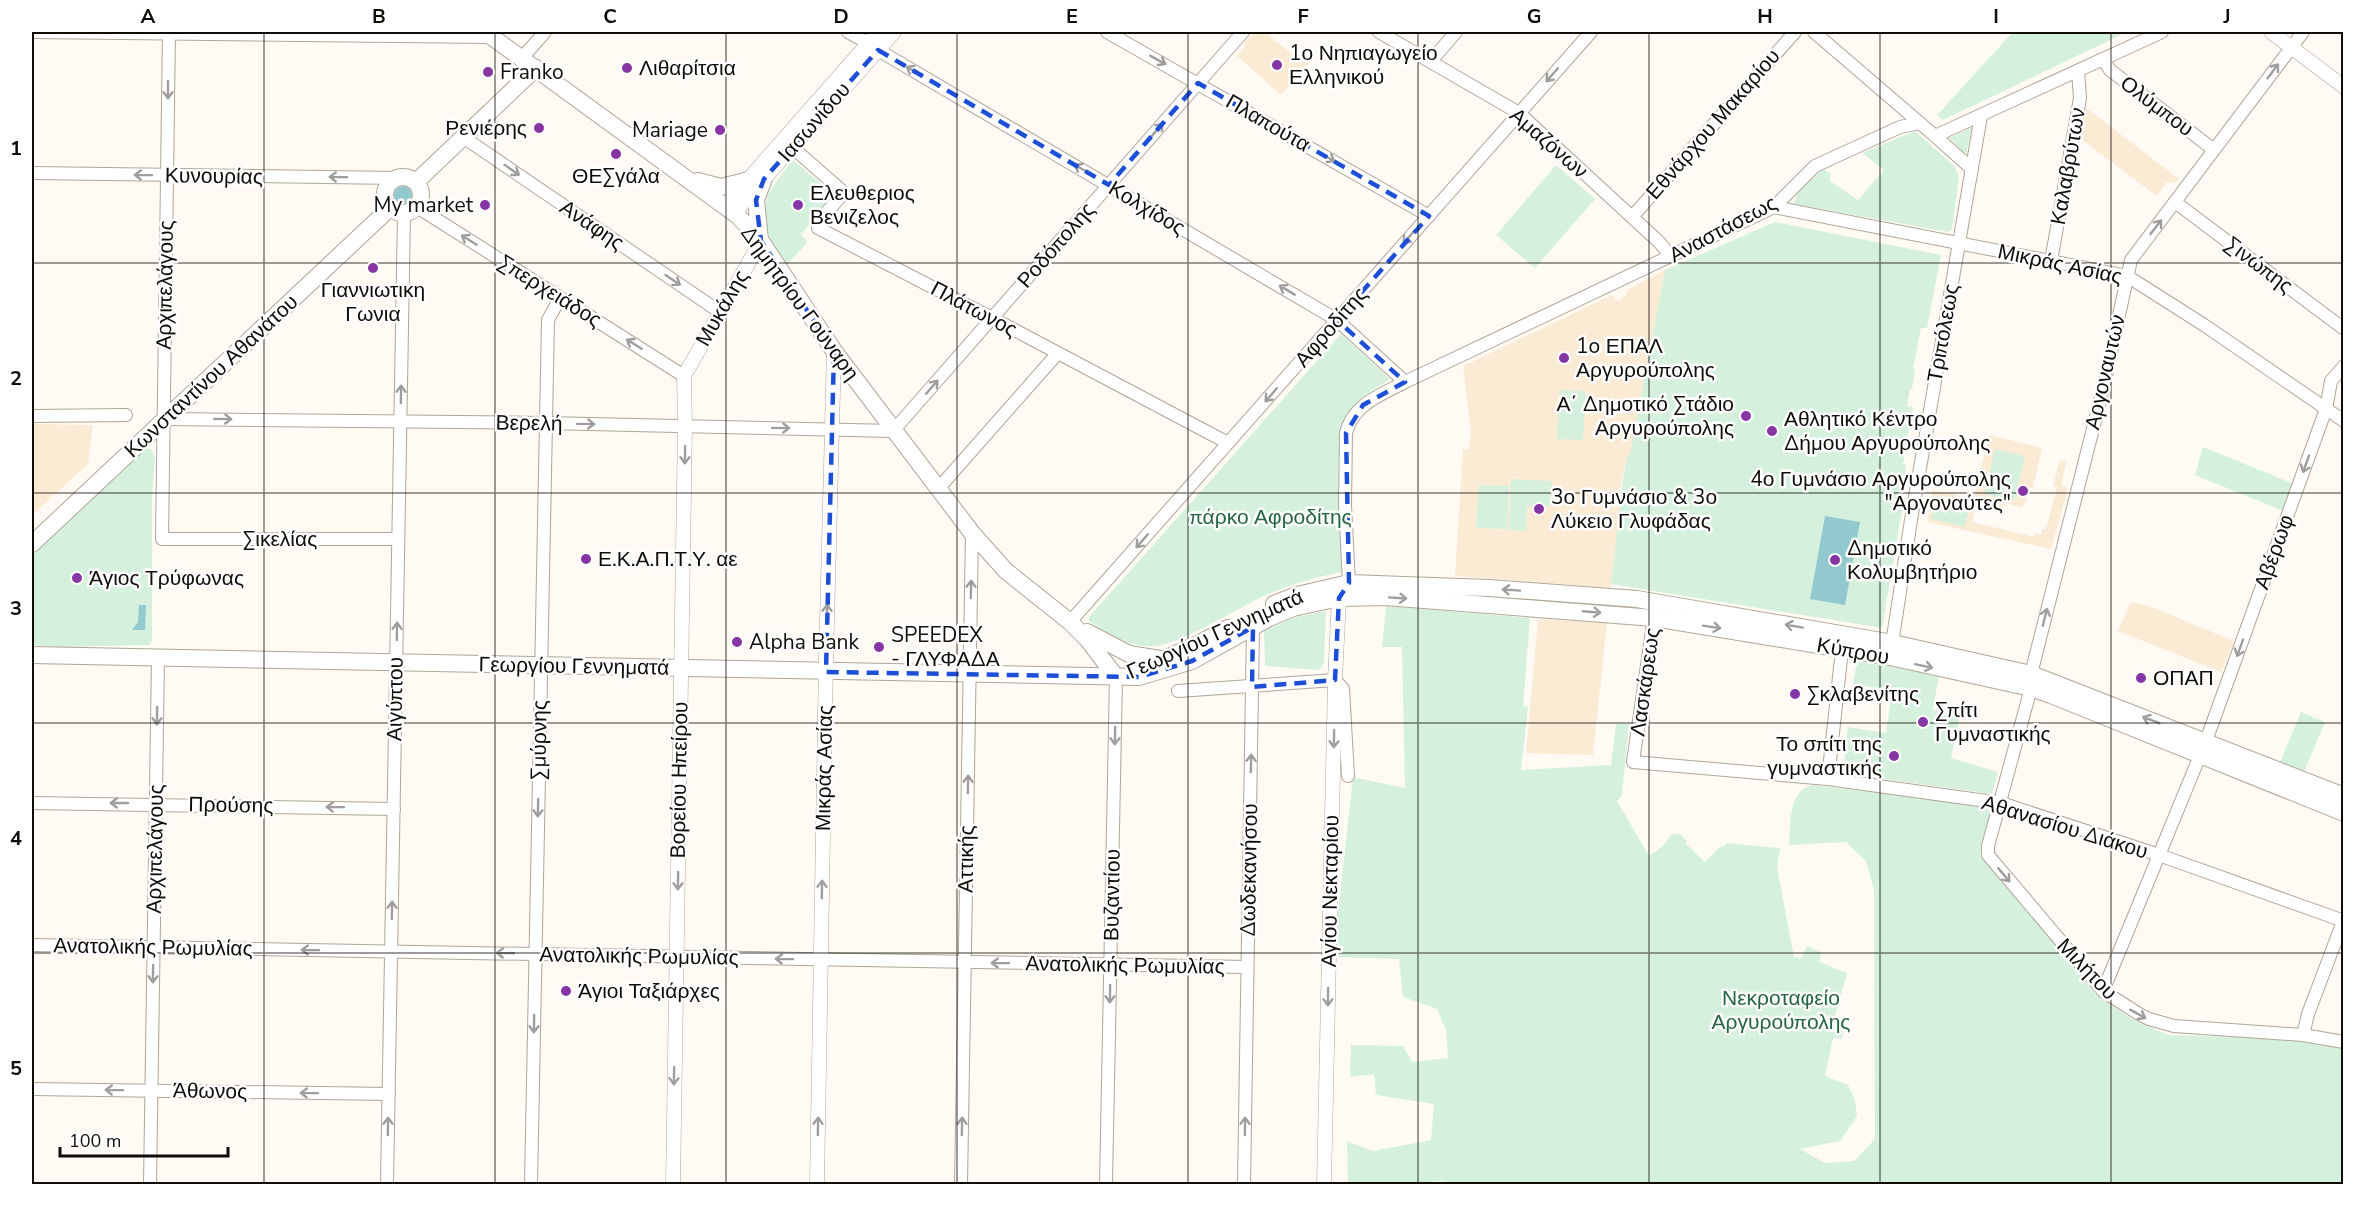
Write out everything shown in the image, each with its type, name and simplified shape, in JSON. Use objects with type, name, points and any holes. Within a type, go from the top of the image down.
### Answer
[{"type":"main road","name":"Δημητρίου Γούναρη","points":[[488,34],[730,209],[761,241],[834,351],[972,533],[1006,572],[1070,622]]},
{"type":"main road","points":[[416,182],[464,137],[529,63]]},
{"type":"main road","points":[[407,177],[416,182],[422,197],[403,210],[385,197],[387,185],[397,178],[407,177]]},
{"type":"main road","points":[[685,177],[721,187],[756,179],[761,241]]},
{"type":"main road","name":"Κωνσταντίνου Αθανάτου","points":[[32,544],[165,419],[403,210]]},
{"type":"main road","name":"Κύπρου","points":[[1349,583],[1490,588],[1655,610],[1891,650],[2031,681],[2203,748],[2343,796]]},
{"type":"main road","name":"Γεωργίου Γεννηματά","points":[[1116,678],[1203,642],[1281,601],[1349,583]]},
{"type":"main road","name":"Κύπρου","points":[[1339,598],[1384,597],[1655,610],[1842,649],[1891,650]]},
{"type":"main road","name":"Γεωργίου Γεννηματά","points":[[32,655],[1139,678],[1192,661],[1293,608],[1339,598]]},
{"type":"main road","points":[[1070,622],[1129,654],[1162,659]]},
{"type":"main road","points":[[1070,622],[1101,655],[1116,678]]},
{"type":"main road","name":"Κύπρου","points":[[2203,748],[2343,813]]},
{"type":"street","points":[[32,32],[488,34]]},
{"type":"street","name":"Αρχιπελάγους","points":[[162,539],[165,419],[162,378],[169,32]]},
{"type":"street","points":[[529,63],[545,32]]},
{"type":"street","name":"Κολχίδος","points":[[848,32],[1337,320],[1405,382]]},
{"type":"street","name":"Ιασωνίδου","points":[[756,179],[792,147],[873,46],[879,32]]},
{"type":"street","name":"Ιασωνίδου","points":[[730,209],[873,46],[894,32]]},
{"type":"street","name":"Πλαπούτα","points":[[1107,32],[1429,216]]},
{"type":"street","name":"Ροδόπολης","points":[[893,431],[1243,32]]},
{"type":"street","name":"Αμαζόνων","points":[[1379,32],[1519,113],[1671,256]]},
{"type":"street","points":[[1431,61],[1456,32]]},
{"type":"street","name":"Αφροδίτης","points":[[1070,622],[1591,32]]},
{"type":"street","name":"Εθνάρχου Μακαρίου","points":[[1632,217],[1795,32]]},
{"type":"street","points":[[1815,32],[1972,169]]},
{"type":"street","points":[[1935,136],[2162,32]]},
{"type":"street","points":[[2271,32],[2343,87]]},
{"type":"street","name":"Αργοναυτών","points":[[2001,803],[2103,389],[2131,260],[2304,32]]},
{"type":"street","name":"Ολύμπου","points":[[2103,60],[2110,70],[2214,150]]},
{"type":"street","name":"Καλαβρύτων","points":[[2051,261],[2080,98],[2078,71]]},
{"type":"street","name":"Τριπόλεως","points":[[1891,650],[1911,520],[1981,116]]},
{"type":"street","name":"Αναστάσεως","points":[[1405,382],[1773,207],[1815,166],[1900,127],[1920,123]]},
{"type":"street","name":"Ανάφης","points":[[464,137],[720,312]]},
{"type":"street","name":"Πλάτωνος","points":[[792,147],[841,190],[841,196],[819,221],[818,228],[1228,443]]},
{"type":"street","name":"Κυνουρίας","points":[[32,173],[397,178]]},
{"type":"street","name":"Σινώπης","points":[[2175,202],[2343,328]]},
{"type":"street","name":"Μικράς Ασίας","points":[[1773,207],[2127,276],[2204,325],[2343,421]]},
{"type":"street","name":"Σπερχειάδος","points":[[403,210],[560,298],[684,376]]},
{"type":"street","name":"Αιγύπτου","points":[[387,1185],[403,210]]},
{"type":"street","name":"Μυκάλης","points":[[684,376],[761,241]]},
{"type":"street","name":"Σμύρνης","points":[[531,1185],[548,320],[560,298]]},
{"type":"street","name":"Μικράς Ασίας","points":[[818,1185],[826,672],[834,351]]},
{"type":"street","points":[[938,489],[1057,354]]},
{"type":"street","name":"Αβέρωφ","points":[[2103,991],[2203,748],[2326,409],[2331,381],[2343,366]]},
{"type":"street","name":"Βορείου Ηπείρου","points":[[673,1185],[684,376]]},
{"type":"street","points":[[1339,598],[1349,583],[1345,505],[1346,433],[1349,422],[1363,405],[1405,382]]},
{"type":"street","points":[[32,416],[126,415]]},
{"type":"street","name":"Βερελή","points":[[165,419],[546,423],[893,431]]},
{"type":"street","name":"Αττικής","points":[[961,1185],[972,533]]},
{"type":"street","name":"Σικελίας","points":[[162,539],[398,539]]},
{"type":"street","name":"Αγίου Νεκταρίου","points":[[1324,1185],[1335,680],[1339,598]]},
{"type":"street","name":"Λασκάρεως","points":[[1633,762],[1655,610]]},
{"type":"street","name":"Δωδεκανήσου","points":[[1244,1185],[1253,627]]},
{"type":"street","points":[[1828,779],[1842,649]]},
{"type":"street","name":"Αρχιπελάγους","points":[[150,1185],[158,658]]},
{"type":"street","name":"Βυζαντίου","points":[[1106,1185],[1116,678]]},
{"type":"street","points":[[1335,680],[1343,688],[1348,776]]},
{"type":"street","name":"Γεωργίου Γεννηματά","points":[[1178,691],[1335,680]]},
{"type":"street","name":"Αθανασίου Διάκου","points":[[1633,762],[1828,779],[2001,803],[2159,855],[2343,920]]},
{"type":"street","name":"Προύσης","points":[[32,803],[155,803],[394,809]]},
{"type":"street","name":"Μιλήτου","points":[[2001,803],[1988,846],[1988,855],[2103,991],[2139,1014],[2163,1024],[2303,1035],[2343,1042]]},
{"type":"street","points":[[2303,1035],[2308,1014],[2343,920]]},
{"type":"street","name":"Ανατολικής Ρωμυλίας","points":[[32,945],[1247,967]]},
{"type":"street","name":"Άθωνος","points":[[32,1089],[389,1094]]},
{"type":"highlighted area","points":[[878,50],[1109,185],[1198,83],[1429,216],[1337,320],[1405,382],[1363,405],[1346,433],[1349,583],[1339,598],[1335,680],[1252,687],[1253,627],[1192,661],[1139,677],[826,672],[834,351],[761,241],[756,200],[764,179]]},
{"type":"shaded area","name":"1ο Νηπιαγωγείο Ελληνικού","points":[[1255,32],[1265,32],[1294,56],[1296,54],[1310,62],[1281,95],[1237,56],[1245,47],[1244,43]]},
{"type":"shaded area","points":[[2085,107],[2179,179],[2177,182],[2167,182],[2157,196],[2077,136],[2082,110]]},
{"type":"shaded area","points":[[1665,270],[1630,456],[1627,455],[1619,496],[1620,514],[1611,588],[1455,576],[1463,449],[1469,450],[1471,432],[1463,366],[1612,295],[1618,301],[1629,289]]},
{"type":"shaded area","points":[[32,424],[93,425],[88,464],[32,515]]},
{"type":"shaded area","name":"4ο Γυμνάσιο Αργυρούπολης \"Αργοναύτες\"","points":[[1989,435],[2042,448],[2033,488],[2029,488],[2026,502],[2021,507],[2004,503],[2002,510],[1977,504],[1972,522],[2034,537],[2035,533],[2041,535],[2042,529],[2046,529],[2057,488],[2053,486],[2060,460],[2066,462],[2061,486],[2068,488],[2051,549],[1927,522],[1933,490],[1974,499]]},
{"type":"shaded area","points":[[2131,602],[2149,606],[2234,641],[2221,672],[2118,631]]},
{"type":"shaded area","points":[[1538,619],[1607,623],[1593,755],[1526,753]]},
{"type":"green space","points":[[2013,32],[2127,32],[1943,120],[1937,115]]},
{"type":"green space","points":[[1972,128],[1966,154],[1949,138]]},
{"type":"green space","points":[[1915,131],[1954,166],[1959,177],[1952,229],[1948,232],[1794,204],[1798,191],[1824,169],[1830,174],[1830,181],[1858,200],[1884,170],[1862,153]]},
{"type":"green space","points":[[793,160],[835,195],[801,234],[808,242],[786,266],[769,235],[764,211],[766,200],[772,189]]},
{"type":"green space","points":[[1556,165],[1595,199],[1535,268],[1496,235]]},
{"type":"green space","name":"Αθλητικό Κέντρο Δήμου Αργυρούπολης","points":[[1775,222],[1941,255],[1927,328],[1921,328],[1913,369],[1915,369],[1912,389],[1910,389],[1907,406],[1913,407],[1903,464],[1906,465],[1904,478],[1901,478],[1896,508],[1902,510],[1882,628],[1611,584],[1627,455],[1630,455],[1665,270]]},
{"type":"green space","name":"πάρκο Αφροδίτης","points":[[1341,334],[1390,379],[1356,403],[1347,414],[1342,426],[1339,490],[1342,572],[1311,579],[1270,593],[1167,644],[1146,646],[1128,643],[1089,621],[1089,617]]},
{"type":"green space","points":[[1560,390],[1586,391],[1583,440],[1557,439]]},
{"type":"green space","points":[[2203,447],[2299,486],[2288,513],[2195,475]]},
{"type":"green space","points":[[146,448],[151,449],[155,457],[152,499],[152,640],[149,645],[53,647],[32,645],[32,554]]},
{"type":"green space","points":[[1995,449],[2025,456],[2014,501],[1984,494]]},
{"type":"green space","points":[[1511,479],[1552,481],[1550,506],[1527,506],[1526,531],[1509,530]]},
{"type":"green space","points":[[1479,485],[1509,486],[1507,529],[1476,528]]},
{"type":"green space","points":[[1936,496],[1970,503],[1965,527],[1931,519]]},
{"type":"green space","name":"Νεκροταφείο Αργυρούπολης","points":[[1386,606],[1530,618],[1523,706],[1528,707],[1521,770],[1611,765],[1616,724],[1629,724],[1622,795],[1617,801],[1649,856],[1663,846],[1672,834],[1680,834],[1687,841],[1685,843],[1705,862],[1726,843],[1780,848],[1777,867],[1794,957],[1802,958],[1807,946],[1822,953],[1819,962],[1847,973],[1832,1027],[1843,1031],[1842,1039],[1833,1038],[1825,1076],[1848,1085],[1855,1100],[1857,1116],[1840,1141],[1800,1149],[1825,1163],[1854,1161],[1875,1139],[1874,890],[1866,861],[1846,842],[1789,845],[1794,802],[1803,789],[1811,785],[1991,808],[1980,855],[2097,996],[2134,1020],[2168,1035],[2301,1039],[2343,1048],[2343,1184],[1461,1184],[1440,1181],[1415,1184],[1348,1184],[1347,1141],[1373,1151],[1431,1140],[1434,1104],[1376,1095],[1374,1074],[1350,1077],[1351,1045],[1403,1046],[1412,1062],[1448,1058],[1446,1030],[1437,1009],[1403,997],[1399,959],[1333,957],[1353,777],[1405,788],[1402,647],[1382,647]]},
{"type":"green space","points":[[1326,611],[1324,662],[1319,670],[1265,666],[1264,631],[1293,618]]},
{"type":"green space","name":"Σπίτι Γυμναστικής","points":[[1857,661],[1939,675],[1933,710],[1960,716],[1951,758],[1998,772],[1992,794],[1843,773],[1848,727],[1886,733],[1892,691],[1853,684]]},
{"type":"green space","points":[[2301,712],[2325,722],[2304,772],[2280,762]]},
{"type":"water","points":[[403,186],[409,189],[412,195],[409,201],[403,204],[397,201],[394,195],[397,189]]},
{"type":"water","name":"Δημοτικό Κολυμβητήριο","points":[[1825,516],[1860,522],[1845,605],[1810,599]]},
{"type":"water","points":[[139,605],[146,605],[145,630],[132,630],[138,622]]},
{"type":"place","name":"1ο Νηπιαγωγείο Ελληνικού","points":[[1277,65]]},
{"type":"place","name":"Λιθαρίτσια","points":[[627,68]]},
{"type":"place","name":"Franko","points":[[488,72]]},
{"type":"place","name":"Ρενιέρης","points":[[539,128]]},
{"type":"place","name":"Mariage","points":[[720,130]]},
{"type":"place","name":"ΘΕΣγάλα","points":[[616,154]]},
{"type":"place","name":"My market","points":[[485,205]]},
{"type":"place","name":"Ελευθεριος Βενιζελος","points":[[798,205]]},
{"type":"place","name":"Γιαννιωτικη Γωνια","points":[[373,268]]},
{"type":"place","name":"1o ΕΠΑΛ Αργυρούπολης","points":[[1564,358]]},
{"type":"place","name":"Α΄ Δημοτικό Στάδιο Αργυρούπολης","points":[[1746,416]]},
{"type":"place","name":"Αθλητικό Κέντρο Δήμου Αργυρούπολης","points":[[1772,431]]},
{"type":"place","name":"4ο Γυμνάσιο Αργυρούπολης \"Αργοναύτες\"","points":[[2023,491]]},
{"type":"place","name":"3ο Γυμνάσιο & 3ο Λύκειο Γλυφάδας","points":[[1539,509]]},
{"type":"place","name":"Ε.Κ.Α.Π.Τ.Υ. αε","points":[[586,559]]},
{"type":"place","name":"Δημοτικό Κολυμβητήριο","points":[[1835,560]]},
{"type":"place","name":"Άγιος Τρύφωνας","points":[[77,578]]},
{"type":"place","name":"Alpha Bank","points":[[737,642]]},
{"type":"place","name":"SPEEDEX - ΓΛΥΦΑΔΑ","points":[[879,647]]},
{"type":"place","name":"ΟΠΑΠ","points":[[2141,678]]},
{"type":"place","name":"Σκλαβενίτης","points":[[1795,694]]},
{"type":"place","name":"Σπίτι Γυμναστικής","points":[[1923,722]]},
{"type":"place","name":"Το σπίτι της γυμναστικής","points":[[1894,756]]},
{"type":"place","name":"Άγιοι Ταξιάρχες","points":[[566,991]]}]
